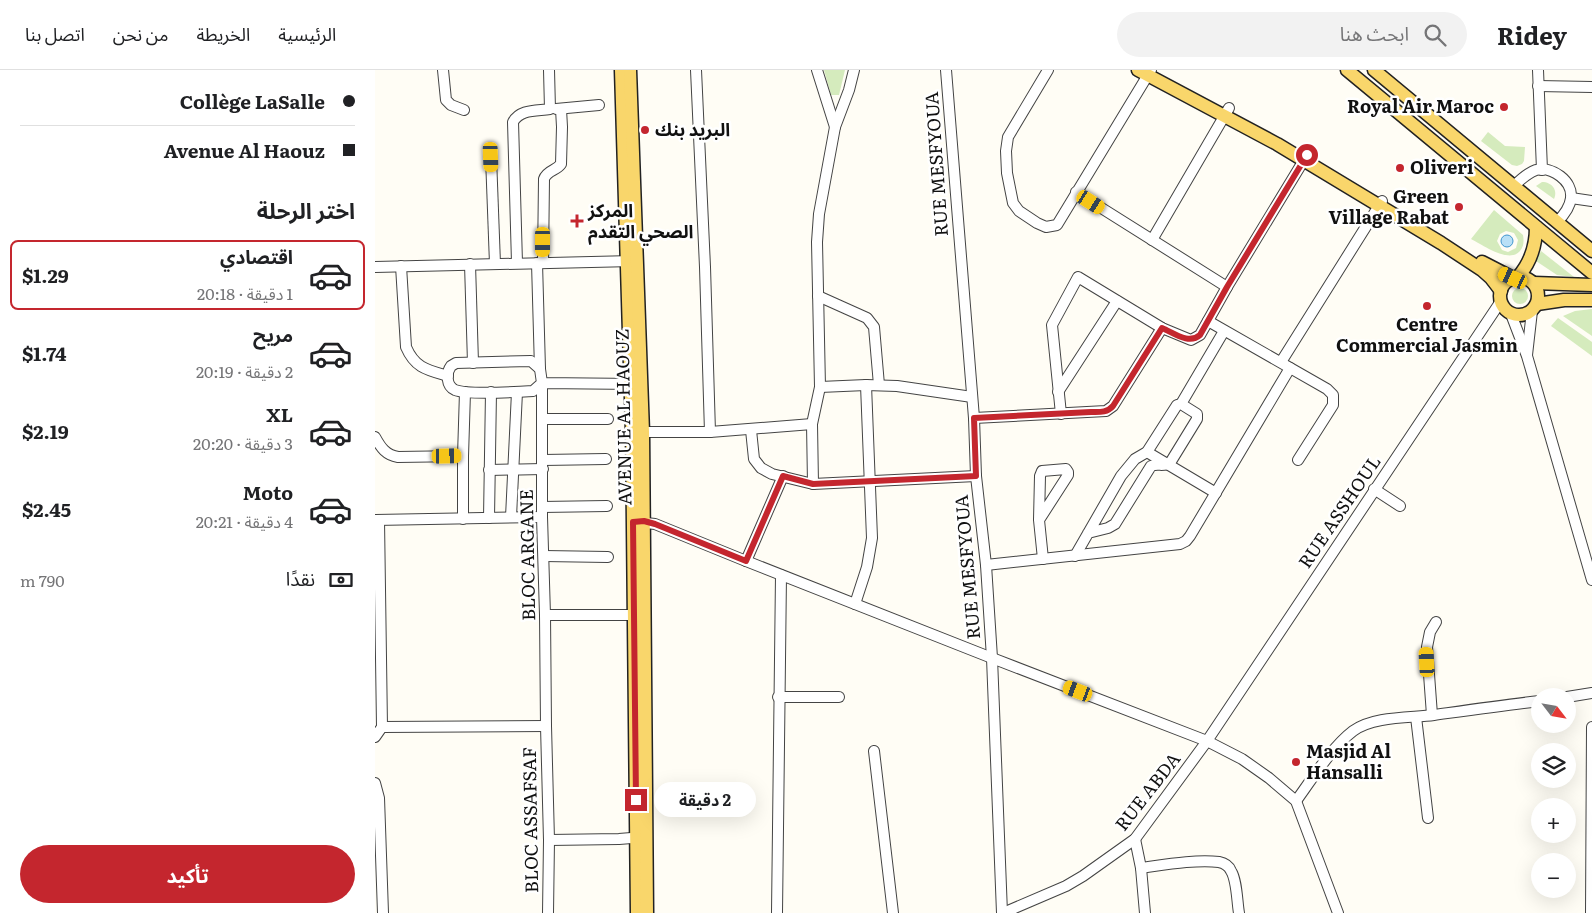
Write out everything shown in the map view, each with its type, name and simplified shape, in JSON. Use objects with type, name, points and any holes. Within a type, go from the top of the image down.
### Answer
[{"type":"main road","name":"AVENUE AL HAOUZ","points":[[621,70],[632,262]]},
{"type":"main road","name":"AVENUE AL HAOUZ","points":[[630,70],[632,262],[639,522],[642,837],[647,913]]},
{"type":"main road","points":[[1347,70],[1592,273]]},
{"type":"main road","points":[[1374,70],[1592,251]]},
{"type":"main road","points":[[1148,71],[1227,112],[1490,267],[1515,277],[1524,277],[1534,283],[1538,289],[1539,297],[1535,308]]},
{"type":"main road","points":[[1521,215],[1532,201]]},
{"type":"main road","points":[[1380,203],[1483,270],[1491,278],[1507,311],[1511,314],[1518,316],[1526,315],[1535,308],[1564,300],[1592,300]]},
{"type":"main road","points":[[1501,296],[1505,283],[1524,270],[1532,254],[1536,227]]},
{"type":"main road","points":[[1534,283],[1592,285]]},
{"type":"main road","name":"AVENUE AL HAOUZ","points":[[637,913],[642,837]]},
{"type":"street","points":[[443,70],[446,100],[451,105],[464,110]]},
{"type":"street","points":[[549,70],[550,110]]},
{"type":"street","points":[[696,70],[710,432]]},
{"type":"street","points":[[817,70],[835,127]]},
{"type":"street","points":[[813,484],[812,424],[820,387],[817,242],[819,214],[835,127],[849,90],[854,70]]},
{"type":"street","name":"RUE MESFYOUA","points":[[946,70],[974,418],[976,476],[986,565],[1003,913]]},
{"type":"street","points":[[1048,70],[1008,137],[1006,151],[1013,203],[1019,211],[1047,227],[1057,225],[1148,71]]},
{"type":"street","points":[[1538,70],[1542,170]]},
{"type":"street","points":[[1538,86],[1592,87]]},
{"type":"street","points":[[517,263],[513,122],[517,115],[522,113],[599,105]]},
{"type":"street","name":"BLOC ARGANE","points":[[546,726],[540,262],[544,179],[547,173],[558,168],[561,164],[561,109]]},
{"type":"street","points":[[1152,240],[1227,112]]},
{"type":"street","points":[[491,157],[495,264]]},
{"type":"street","points":[[1061,414],[1052,325],[1078,277],[1162,328],[1191,340],[1196,338],[1200,335],[1305,158]]},
{"type":"street","points":[[1514,186],[1525,176],[1537,170],[1555,172],[1565,180],[1571,198],[1557,222]]},
{"type":"street","points":[[1076,192],[1227,287]]},
{"type":"street","points":[[1571,198],[1592,201]]},
{"type":"street","points":[[986,565],[1180,544],[1186,541],[1216,493],[1285,365],[1380,203]]},
{"type":"street","points":[[375,266],[632,262]]},
{"type":"street","points":[[470,264],[473,363]]},
{"type":"street","points":[[401,266],[406,347],[410,356],[421,367],[448,376]]},
{"type":"street","points":[[818,296],[872,322],[879,385]]},
{"type":"street","name":"RUE ASSHOUL","points":[[1207,741],[1501,296]]},
{"type":"street","points":[[1058,392],[1117,301]]},
{"type":"street","points":[[1527,356],[1535,308]]},
{"type":"street","points":[[1511,314],[1527,356],[1592,580]]},
{"type":"street","points":[[1208,321],[1327,389],[1333,395],[1333,405],[1298,460]]},
{"type":"street","points":[[974,418],[1106,411],[1111,408],[1162,328]]},
{"type":"street","points":[[1075,556],[1121,476],[1135,459],[1147,452],[1177,405],[1181,404],[1224,330]]},
{"type":"street","points":[[540,368],[531,361],[456,363],[451,366],[448,382],[452,387],[465,392],[533,391],[543,383],[636,384]]},
{"type":"street","points":[[855,604],[867,567],[872,538],[871,482],[865,385]]},
{"type":"street","points":[[820,387],[897,386],[972,397]]},
{"type":"street","points":[[463,519],[465,392]]},
{"type":"street","points":[[489,518],[491,392]]},
{"type":"street","points":[[511,517],[517,392]]},
{"type":"street","points":[[1169,464],[1197,418],[1197,414],[1181,404]]},
{"type":"street","points":[[543,419],[608,419]]},
{"type":"street","points":[[637,432],[710,432],[812,424]]},
{"type":"street","points":[[751,430],[754,458],[757,464],[766,471],[813,484],[976,476]]},
{"type":"street","points":[[375,437],[381,447],[392,456],[463,456]]},
{"type":"street","points":[[1147,452],[1216,493]]},
{"type":"street","points":[[489,470],[606,459]]},
{"type":"street","points":[[1088,533],[1108,528],[1115,524],[1151,466],[1155,464],[1169,464]]},
{"type":"street","points":[[1039,520],[1068,475],[1066,469],[1041,472],[1039,520],[1043,559]]},
{"type":"street","points":[[746,561],[783,476]]},
{"type":"street","points":[[1374,489],[1399,506]]},
{"type":"street","points":[[375,737],[382,727],[377,520],[511,517],[607,506]]},
{"type":"street","points":[[639,522],[655,524],[1207,741],[1255,767],[1296,801],[1338,913]]},
{"type":"street","points":[[544,556],[608,557]]},
{"type":"street","points":[[777,913],[778,697],[781,575]]},
{"type":"street","points":[[545,615],[640,615]]},
{"type":"street","points":[[1432,716],[1427,638],[1436,622]]},
{"type":"street","points":[[1576,696],[1592,694]]},
{"type":"street","points":[[778,697],[839,697]]},
{"type":"street","points":[[1296,801],[1342,740],[1355,729],[1375,721],[1432,716],[1531,702]]},
{"type":"street","points":[[1416,717],[1428,818]]},
{"type":"street","points":[[382,727],[546,726]]},
{"type":"street","name":"BLOC ASSAFSAF","points":[[546,726],[549,840],[548,913]]},
{"type":"street","points":[[1591,913],[1592,727]]},
{"type":"street","name":"RUE ABDA","points":[[1003,913],[1066,886],[1135,839],[1207,741]]},
{"type":"street","points":[[874,751],[893,913]]},
{"type":"street","points":[[375,783],[379,798],[383,913]]},
{"type":"street","points":[[549,840],[642,837]]},
{"type":"street","points":[[1135,839],[1141,868],[1145,913]]},
{"type":"street","points":[[1141,868],[1186,862],[1220,862],[1226,865],[1234,876],[1239,913]]},
{"type":"green space","points":[[824,70],[845,70],[839,95],[831,95]]},
{"type":"green space","points":[[1488,132],[1505,146],[1525,147],[1522,164],[1512,165],[1481,141]]},
{"type":"green space","points":[[1542,182],[1549,183],[1553,187],[1555,190],[1554,199],[1536,186]]},
{"type":"green space","points":[[1494,210],[1523,235],[1524,241],[1520,251],[1509,255],[1496,252],[1471,239]],"holes":[[[1506,231],[1514,233],[1518,240],[1516,248],[1508,252],[1502,250],[1497,241],[1500,234]]]},
{"type":"green space","points":[[1541,251],[1574,277],[1557,275],[1536,261]]},
{"type":"green space","points":[[1520,288],[1528,296],[1520,304],[1512,296]]},
{"type":"green space","points":[[1592,309],[1592,336],[1563,316],[1575,311]]},
{"type":"green space","points":[[1558,318],[1592,342],[1592,356],[1551,326]]},
{"type":"water","points":[[1505,235],[1509,235],[1513,241],[1509,247],[1505,247],[1501,243],[1501,239]]},
{"type":"place","name":"Royal Air Maroc","points":[[1504,107]]},
{"type":"place","name":"البريد بنك","points":[[645,130]]},
{"type":"place","name":"Oliveri","points":[[1400,168]]},
{"type":"place","name":"Green Village Rabat","points":[[1459,207]]},
{"type":"place","name":"المركز الصحي التقدم","points":[[577,221]]},
{"type":"place","name":"Centre Commercial Jasmin","points":[[1427,306]]},
{"type":"place","name":"Masjid Al Hansalli","points":[[1296,762]]},
{"type":"route","points":[[636,800],[633,522],[644,521],[655,524],[746,561],[783,476],[813,484],[976,476],[974,418],[1109,410],[1162,328],[1191,340],[1200,335],[1307,155]]}]
